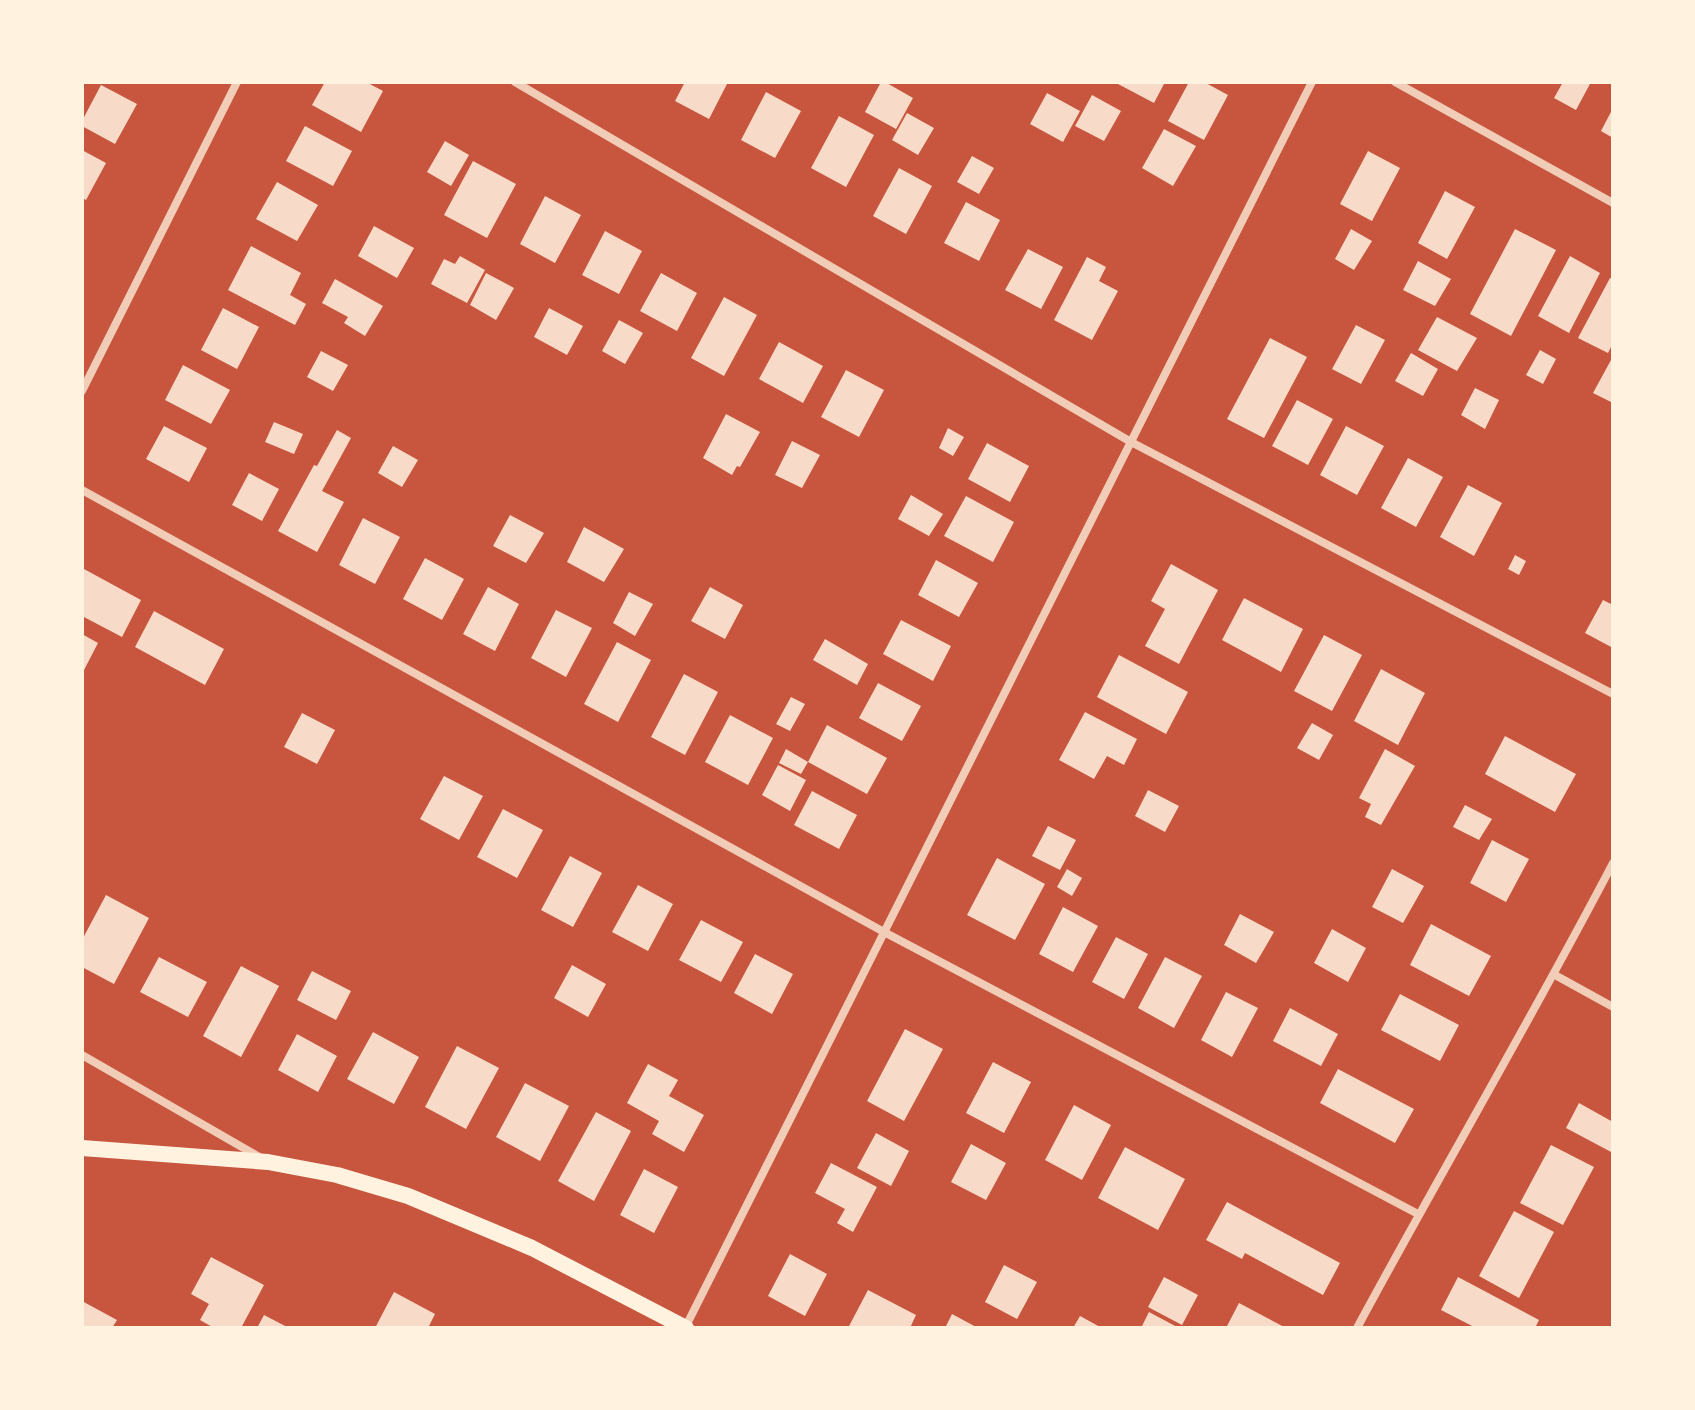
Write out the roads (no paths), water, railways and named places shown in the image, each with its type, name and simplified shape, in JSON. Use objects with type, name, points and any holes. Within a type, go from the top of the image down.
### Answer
[{"type":"main road","points":[[82,1148],[268,1162],[337,1175],[408,1196],[532,1248],[685,1328]]},
{"type":"street","points":[[82,391],[237,82]]},
{"type":"street","points":[[515,82],[1131,442],[1613,694]]},
{"type":"street","points":[[685,1328],[1312,82]]},
{"type":"street","points":[[1395,82],[1613,203]]},
{"type":"street","points":[[82,490],[884,932],[1418,1214]]},
{"type":"street","points":[[1357,1328],[1418,1214],[1555,975],[1613,863]]},
{"type":"street","points":[[1555,975],[1613,1007]]},
{"type":"street","points":[[82,1055],[268,1162]]}]
